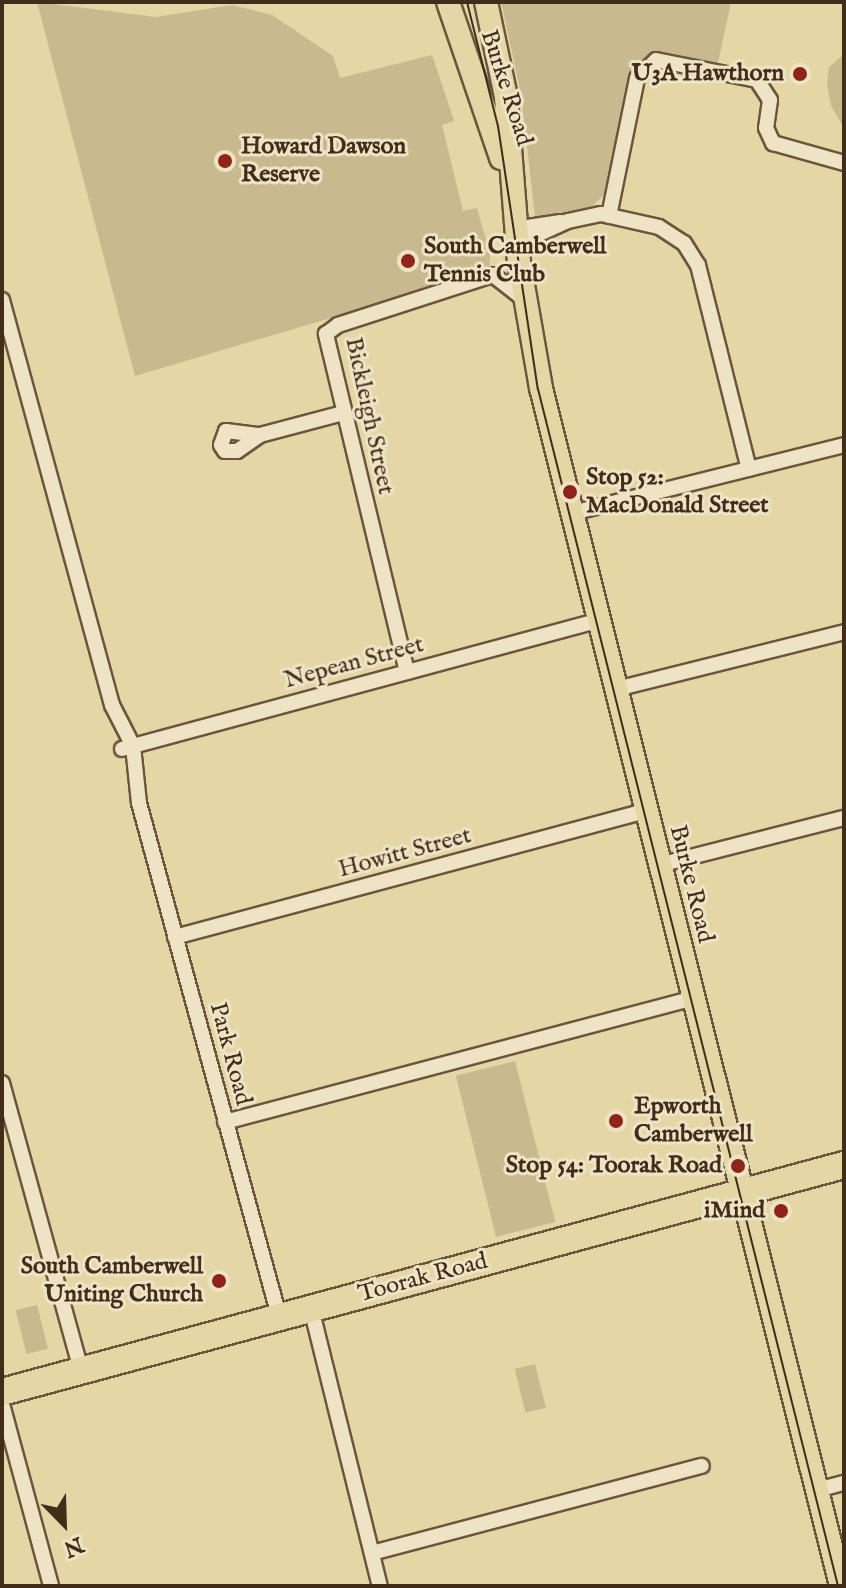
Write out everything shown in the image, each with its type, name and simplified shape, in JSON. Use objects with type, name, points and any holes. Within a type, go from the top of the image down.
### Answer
[{"type":"highway","name":"Toorak Road","points":[[2,1392],[844,1165]]},
{"type":"main road","name":"Burke Road","points":[[448,2],[511,190]]},
{"type":"main road","name":"Burke Road","points":[[486,2],[506,97],[511,190],[524,299],[572,513],[841,1586]]},
{"type":"street","points":[[609,216],[637,78],[656,60],[757,80],[770,100],[766,128],[773,143],[844,163]]},
{"type":"street","points":[[516,237],[568,221],[609,216],[669,231],[694,257],[749,469]]},
{"type":"street","name":"Bickleigh Street","points":[[407,672],[327,351],[328,331],[493,275],[524,299]]},
{"type":"street","name":"Park Road","points":[[2,300],[112,705],[127,748],[139,803],[279,1316]]},
{"type":"street","points":[[260,435],[343,413]]},
{"type":"street","points":[[572,513],[844,445]]},
{"type":"street","name":"Nepean Street","points":[[127,748],[599,620]]},
{"type":"street","points":[[616,689],[844,632]]},
{"type":"street","name":"Howitt Street","points":[[175,937],[646,811]]},
{"type":"street","points":[[659,865],[844,818]]},
{"type":"street","points":[[225,1122],[693,998]]},
{"type":"street","points":[[2,1083],[81,1370]]},
{"type":"street","points":[[311,1308],[380,1586]]},
{"type":"street","points":[[2,1404],[51,1586]]},
{"type":"street","points":[[372,1553],[702,1466]]},
{"type":"street","points":[[817,1490],[844,1483]]},
{"type":"shaded area","points":[[37,2],[156,17],[232,5],[272,15],[333,56],[340,78],[432,55],[454,121],[442,125],[463,211],[477,208],[490,254],[489,271],[135,376]]},
{"type":"shaded area","points":[[501,2],[731,2],[718,63],[667,53],[639,61],[631,73],[605,194],[588,210],[545,218],[535,217],[521,94]]},
{"type":"shaded area","points":[[844,54],[844,128],[831,106],[827,84],[829,67]]},
{"type":"shaded area","points":[[515,1061],[555,1222],[496,1237],[456,1076]]},
{"type":"shaded area","points":[[37,1305],[48,1349],[27,1354],[16,1310]]},
{"type":"shaded area","points":[[535,1364],[546,1408],[526,1413],[515,1369]]},
{"type":"tram line","points":[[467,2],[498,126],[538,389],[838,1586]]},
{"type":"place","name":"U3A Hawthorn","points":[[800,74]]},
{"type":"place","name":"Howard Dawson Reserve","points":[[225,161]]},
{"type":"place","name":"South Camberwell Tennis Club","points":[[408,261]]},
{"type":"place","name":"Stop 52: MacDonald Street","points":[[570,492]]},
{"type":"place","name":"Epworth Camberwell","points":[[616,1121]]},
{"type":"place","name":"Stop 54: Toorak Road","points":[[738,1166]]},
{"type":"place","name":"iMind","points":[[781,1211]]},
{"type":"place","name":"South Camberwell Uniting Church","points":[[219,1281]]}]
